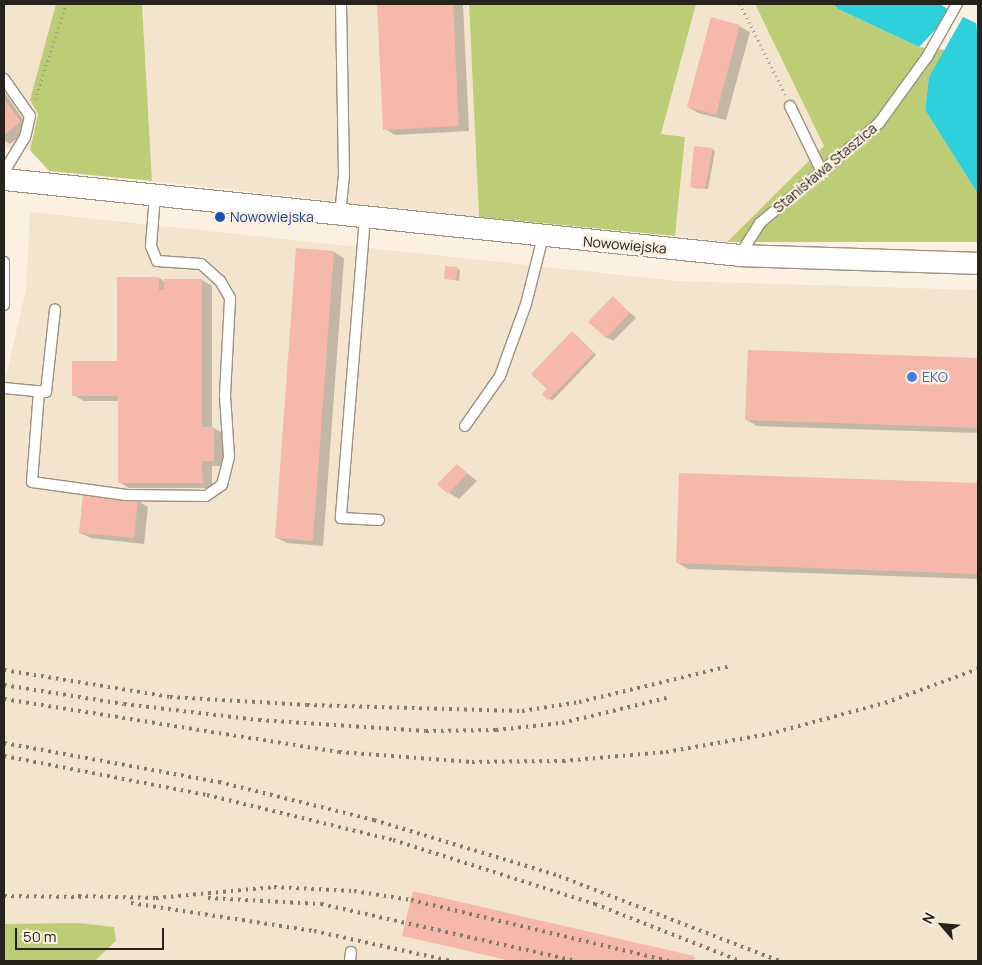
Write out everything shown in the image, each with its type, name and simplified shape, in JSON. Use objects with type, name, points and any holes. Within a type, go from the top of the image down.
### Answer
[{"type":"street","name":"Nowowiejska","points":[[4,178],[542,237],[740,255],[978,263]]},
{"type":"lane","points":[[340,214],[344,175],[341,4]]},
{"type":"lane","name":"Stanisława Staszica","points":[[740,255],[760,224],[821,170],[879,123],[927,57],[957,4]]},
{"type":"lane","points":[[4,79],[30,116],[25,137],[4,172]]},
{"type":"lane","points":[[790,106],[821,170]]},
{"type":"lane","points":[[39,391],[32,482],[126,494],[196,496],[206,496],[222,485],[229,457],[225,395],[230,298],[220,281],[201,264],[156,262],[151,246],[155,195]]},
{"type":"lane","points":[[365,217],[341,518],[379,520]]},
{"type":"lane","points":[[465,426],[500,376],[526,304],[542,237]]},
{"type":"lane","points":[[4,262],[4,306]]},
{"type":"lane","points":[[4,388],[46,392],[55,309]]},
{"type":"path","points":[[30,116],[66,4]]},
{"type":"path","points":[[740,4],[790,106]]},
{"type":"shaded area","points":[[4,4],[58,5],[30,150],[4,148]]},
{"type":"shaded area","points":[[142,4],[469,4],[479,217],[152,181]]},
{"type":"shaded area","points":[[696,4],[755,4],[824,146],[727,242],[675,236],[685,137],[661,135]]},
{"type":"shaded area","points":[[30,212],[678,281],[978,290],[978,961],[95,961],[116,942],[4,924],[4,384],[26,290]]},
{"type":"green space","points":[[56,4],[142,4],[152,181],[49,171],[30,150],[38,114],[30,100]]},
{"type":"green space","points":[[469,4],[696,4],[661,134],[685,137],[675,236],[479,217]]},
{"type":"green space","points":[[755,4],[833,4],[838,9],[919,47],[947,50],[929,77],[925,110],[978,194],[978,242],[727,242],[824,146]]},
{"type":"green space","points":[[79,923],[114,927],[116,941],[95,961],[4,961],[4,924]]},
{"type":"water","points":[[833,4],[940,4],[952,12],[919,47],[838,9]]},
{"type":"water","points":[[963,17],[976,23],[978,38],[978,194],[925,110],[929,77]]},
{"type":"building","points":[[377,4],[453,4],[459,126],[383,130]]},
{"type":"building","points":[[711,17],[740,25],[716,115],[687,107]]},
{"type":"building","points":[[4,99],[21,122],[4,135]]},
{"type":"building","points":[[694,146],[713,148],[705,188],[690,187]]},
{"type":"building","points":[[296,248],[334,251],[313,541],[275,538]]},
{"type":"building","points":[[445,266],[458,267],[456,280],[444,279]]},
{"type":"building","points":[[117,277],[159,277],[159,290],[164,290],[164,279],[202,279],[202,427],[214,427],[214,461],[202,461],[203,483],[118,483],[118,396],[72,396],[72,361],[117,361]]},
{"type":"building","points":[[613,296],[630,313],[606,338],[588,322]]},
{"type":"building","points":[[572,331],[594,353],[548,400],[542,394],[547,389],[531,374]]},
{"type":"building","points":[[748,350],[978,358],[978,428],[745,420]]},
{"type":"building","points":[[457,464],[467,474],[448,494],[437,484]]},
{"type":"building","points":[[679,473],[978,483],[978,574],[676,563]]},
{"type":"building","points":[[83,494],[138,500],[134,538],[79,533]]},
{"type":"building","points":[[413,891],[694,956],[693,961],[512,961],[402,936]]},
{"type":"railway","points":[[4,670],[170,697],[307,705],[522,711],[579,702],[730,666]]},
{"type":"railway","points":[[4,699],[339,752],[472,762],[563,761],[666,752],[769,734],[885,703],[978,669]]},
{"type":"railway","points":[[4,685],[124,704],[259,720],[426,731],[496,730],[562,723],[671,697]]},
{"type":"railway","points":[[4,743],[219,782],[374,820],[559,876],[779,961]]},
{"type":"railway","points":[[4,756],[207,795],[393,840],[595,904],[740,961]]},
{"type":"railway","points":[[78,896],[156,898],[274,887],[354,891],[411,900],[670,961]]},
{"type":"railway","points":[[4,896],[84,897]]},
{"type":"railway","points":[[208,898],[321,904],[575,961]]},
{"type":"railway","points":[[131,903],[314,931],[451,961]]},
{"type":"place","name":"Nowowiejska","points":[[220,217]]},
{"type":"place","name":"EKO","points":[[912,377]]}]
